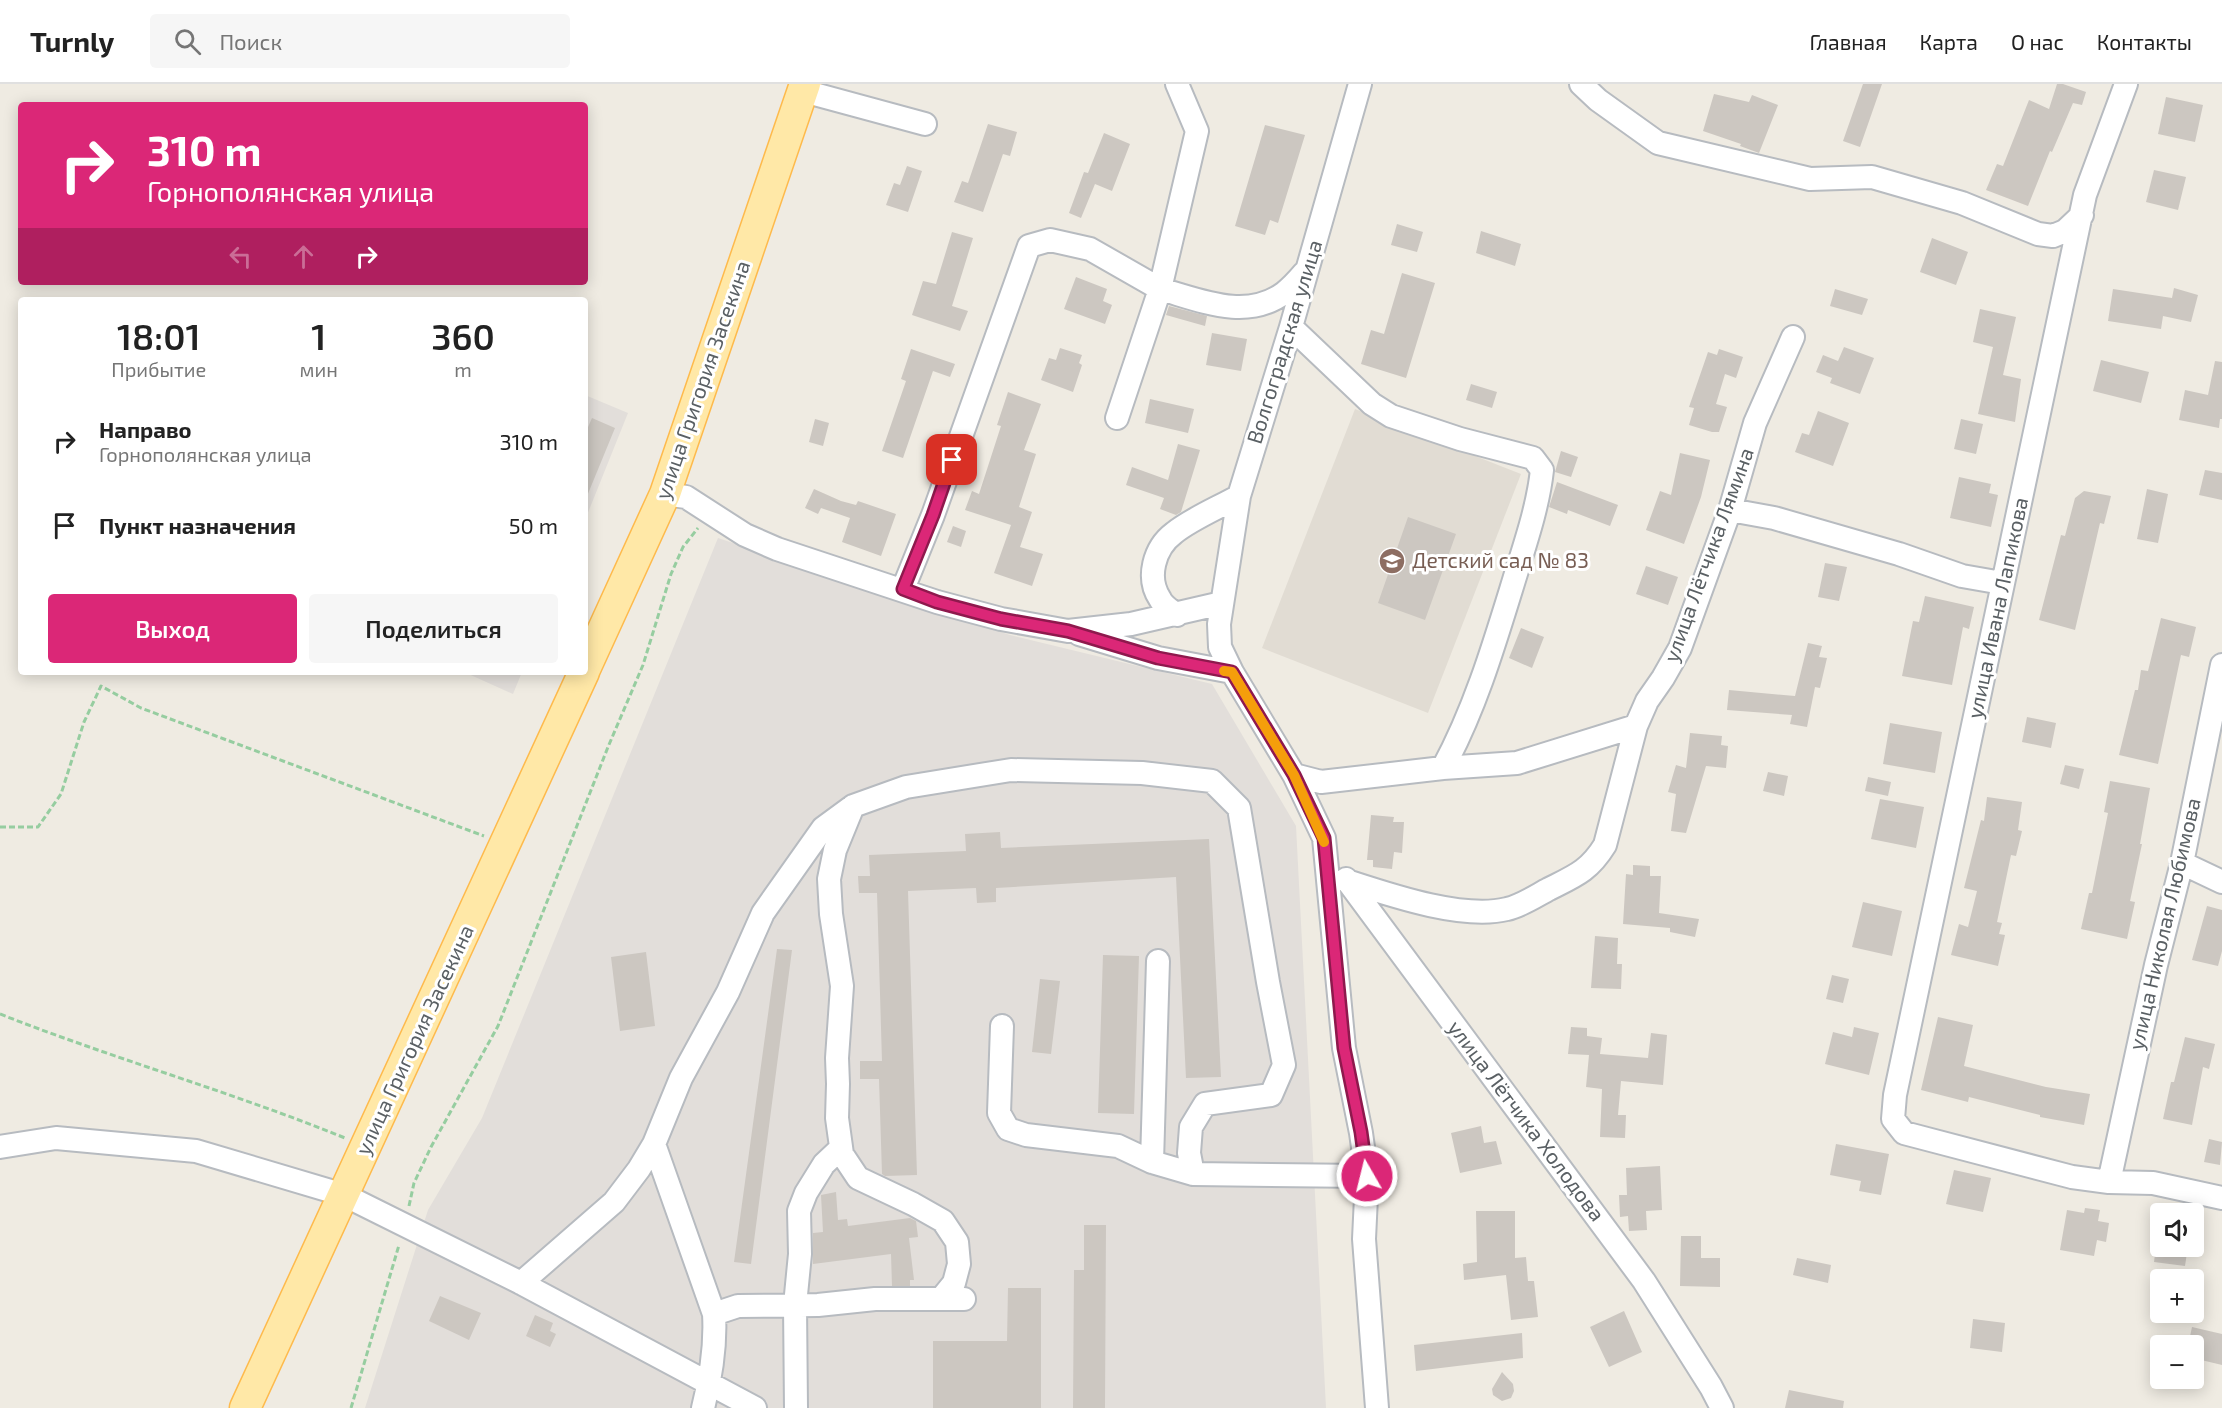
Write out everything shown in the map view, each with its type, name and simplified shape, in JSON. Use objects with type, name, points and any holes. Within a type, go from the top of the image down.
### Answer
[{"type":"main road","name":"улица Григория Засекина","points":[[588,662],[665,494],[804,88]]},
{"type":"main road","name":"улица Григория Засекина","points":[[245,1408],[582,675]]},
{"type":"street","points":[[1117,418],[1160,289],[1197,130],[1177,84]]},
{"type":"street","points":[[1581,84],[1598,100],[1658,143],[1810,180],[1872,177],[1962,204],[2038,234],[2061,247],[2066,255],[2069,274]]},
{"type":"street","name":"улица Ивана Лапикова","points":[[2109,1182],[2072,1177],[1904,1132],[1893,1119],[1895,1095],[2002,583],[2091,173],[2126,84]]},
{"type":"street","name":"Волгоградская улица","points":[[1232,672],[1220,647],[1219,624],[1239,496],[1291,327],[1355,86]]},
{"type":"street","points":[[804,88],[925,124]]},
{"type":"street","points":[[2038,234],[2053,236],[2065,231],[2082,215]]},
{"type":"street","points":[[903,589],[933,515],[1029,246],[1050,240],[1090,249],[1160,289],[1222,306],[1254,307],[1283,293],[1306,272]]},
{"type":"street","points":[[1291,327],[1372,404],[1391,416],[1460,439],[1533,458],[1542,470],[1540,490],[1491,657],[1470,714],[1443,768]]},
{"type":"street","name":"улица Лётчика Лямина","points":[[1347,881],[1401,898],[1475,912],[1509,909],[1577,876],[1594,862],[1605,845],[1636,726],[1647,701],[1680,648],[1730,510],[1755,423],[1793,337]]},
{"type":"street","points":[[665,494],[686,497],[722,518],[745,535],[777,549],[937,602],[1001,619],[1068,631],[1158,658],[1232,672]]},
{"type":"street","points":[[1177,615],[1161,602],[1154,588],[1153,567],[1160,547],[1174,532],[1239,496]]},
{"type":"street","points":[[1730,510],[1785,521],[1899,554],[1962,576],[2002,583]]},
{"type":"street","points":[[1068,631],[1131,624],[1222,603]]},
{"type":"street","name":"улица Николая Любимова","points":[[2109,1182],[2156,965],[2182,863],[2222,665]]},
{"type":"street","name":"улица Лётчика Холодова","points":[[1232,672],[1294,775],[1347,881],[1644,1281],[1722,1408]]},
{"type":"street","points":[[1294,775],[1321,782],[1443,768],[1517,763],[1636,726]]},
{"type":"street","points":[[521,1283],[614,1202],[654,1144],[681,1078],[728,992],[763,913],[823,828],[853,806],[906,787],[1011,770],[1142,773],[1212,781],[1239,808],[1284,1065],[1271,1095],[1206,1104],[1191,1127],[1189,1153],[1193,1174]]},
{"type":"street","points":[[853,806],[835,850],[829,879],[831,914],[842,986],[837,1058],[837,1118],[842,1154],[858,1178],[943,1221],[957,1242],[959,1264],[954,1283],[941,1299]]},
{"type":"street","points":[[1324,838],[1344,1048],[1361,1132],[1367,1176],[1365,1239],[1377,1408]]},
{"type":"street","points":[[2182,863],[2222,882]]},
{"type":"street","points":[[1152,1162],[1158,961]]},
{"type":"street","points":[[1002,1026],[999,1113],[1008,1129],[1026,1135],[1118,1146],[1152,1162],[1193,1174],[1367,1176]]},
{"type":"street","points":[[0,1147],[56,1138],[196,1151],[344,1195],[521,1283],[755,1408]]},
{"type":"street","points":[[654,1144],[714,1314],[716,1341],[703,1408]]},
{"type":"street","points":[[796,1408],[795,1305],[800,1254],[799,1211],[806,1193],[824,1164],[841,1148]]},
{"type":"street","points":[[2109,1182],[2153,1183],[2222,1198]]},
{"type":"street","points":[[714,1314],[738,1306],[795,1305],[875,1299],[964,1299]]},
{"type":"path","points":[[351,1408],[405,1224],[414,1182],[498,1026],[608,747],[643,665],[671,574],[683,547],[696,528],[722,518]]},
{"type":"path","points":[[0,827],[39,827],[61,794],[84,722],[102,686],[141,708],[505,844]]},
{"type":"path","points":[[0,1014],[55,1036],[277,1110],[366,1147]]},
{"type":"shaded area","points":[[588,396],[628,413],[588,513]]},
{"type":"shaded area","name":"Детский сад № 83","points":[[1355,409],[1521,474],[1428,713],[1262,648]]},
{"type":"shaded area","points":[[718,538],[1010,635],[1212,684],[1296,826],[1326,1408],[365,1408],[428,1210],[482,1118]]},
{"type":"shaded area","points":[[471,675],[521,675],[513,694]]},
{"type":"building","points":[[1863,84],[1882,84],[1860,147],[1843,141]]},
{"type":"building","points":[[2057,84],[2086,92],[2082,105],[2073,103],[2052,152],[2050,151],[2028,206],[1986,190],[1997,164],[2003,166],[2029,100],[2049,109]]},
{"type":"building","points":[[1714,94],[1749,102],[1752,95],[1778,105],[1759,153],[1703,131]]},
{"type":"building","points":[[2166,97],[2203,105],[2195,142],[2158,134]]},
{"type":"building","points":[[988,124],[1017,132],[1010,156],[1003,154],[983,212],[954,202],[962,181],[968,183]]},
{"type":"building","points":[[1265,125],[1305,135],[1278,223],[1270,220],[1265,235],[1235,226]]},
{"type":"building","points":[[1104,133],[1130,144],[1112,191],[1095,184],[1081,218],[1069,213],[1084,172],[1088,173]]},
{"type":"building","points":[[907,166],[922,171],[908,212],[886,205],[894,183],[900,185]]},
{"type":"building","points":[[2154,170],[2186,177],[2178,210],[2146,202]]},
{"type":"building","points":[[1397,224],[1423,232],[1417,252],[1391,245]]},
{"type":"building","points":[[1481,231],[1521,244],[1515,266],[1476,253]]},
{"type":"building","points":[[952,232],[973,238],[952,306],[968,311],[960,331],[912,315],[923,281],[936,284]]},
{"type":"building","points":[[1932,238],[1968,252],[1956,285],[1920,272]]},
{"type":"building","points":[[1402,273],[1435,283],[1406,378],[1361,364],[1371,330],[1384,334]]},
{"type":"building","points":[[1076,277],[1107,289],[1103,301],[1112,305],[1105,324],[1064,309]]},
{"type":"building","points":[[2174,288],[2198,295],[2191,322],[2163,316],[2161,329],[2108,321],[2113,289],[2172,298]]},
{"type":"building","points":[[1835,289],[1868,299],[1862,315],[1830,306]]},
{"type":"building","points":[[1169,306],[1207,316],[1205,326],[1166,315]]},
{"type":"building","points":[[1980,309],[2016,317],[2003,375],[2021,379],[2015,422],[1978,414],[1993,347],[1973,342]]},
{"type":"building","points":[[1212,333],[1247,339],[1241,371],[1206,365]]},
{"type":"building","points":[[1844,347],[1874,358],[1860,394],[1830,383],[1832,378],[1816,372],[1823,355],[1838,361]]},
{"type":"building","points":[[1060,348],[1082,355],[1079,363],[1082,365],[1073,392],[1041,380],[1049,358],[1056,360]]},
{"type":"building","points":[[911,349],[955,364],[950,377],[933,371],[903,458],[882,451],[906,381],[901,379]]},
{"type":"building","points":[[1719,349],[1743,357],[1736,378],[1725,374],[1716,404],[1727,407],[1719,432],[1712,432],[1689,425],[1694,408],[1689,407],[1708,352],[1717,355]]},
{"type":"building","points":[[2101,360],[2149,372],[2141,403],[2093,391]]},
{"type":"building","points":[[2215,361],[2222,362],[2222,419],[2220,419],[2219,428],[2179,420],[2185,390],[2208,395]]},
{"type":"building","points":[[1471,384],[1497,392],[1492,408],[1466,400]]},
{"type":"building","points":[[1008,392],[1041,404],[1024,450],[1036,454],[1019,507],[1032,512],[1020,547],[1043,554],[1032,586],[994,573],[1011,525],[965,510],[972,491],[979,494],[1001,426],[997,425]]},
{"type":"building","points":[[1150,399],[1194,409],[1188,433],[1145,423]]},
{"type":"building","points":[[1818,411],[1849,423],[1833,466],[1795,452],[1802,433],[1809,435]]},
{"type":"building","points":[[592,418],[615,428],[588,494],[588,427]]},
{"type":"building","points":[[815,419],[829,423],[823,446],[809,442]]},
{"type":"building","points":[[1961,419],[1983,424],[1976,454],[1954,449]]},
{"type":"building","points":[[1178,444],[1200,450],[1181,512],[1176,515],[1160,509],[1164,498],[1126,485],[1132,467],[1168,480]]},
{"type":"building","points":[[1561,451],[1578,457],[1571,477],[1555,472]]},
{"type":"building","points":[[1680,453],[1710,460],[1701,497],[1684,544],[1646,530],[1660,491],[1671,495]]},
{"type":"building","points":[[2205,470],[2222,473],[2222,500],[2199,495]]},
{"type":"building","points":[[1959,477],[1991,484],[1989,493],[1998,495],[1991,527],[1950,518]]},
{"type":"building","points":[[1557,482],[1618,505],[1610,526],[1568,510],[1567,514],[1549,507]]},
{"type":"building","points":[[814,489],[841,501],[856,505],[858,501],[896,514],[881,556],[842,542],[850,518],[821,508],[818,514],[805,508]]},
{"type":"building","points":[[2147,489],[2168,494],[2158,543],[2137,539]]},
{"type":"building","points":[[2084,491],[2111,496],[2104,524],[2100,523],[2075,630],[2039,620],[2061,535],[2065,536],[2075,498]]},
{"type":"building","points":[[1408,517],[1456,534],[1425,620],[1378,603]]},
{"type":"building","points":[[953,526],[966,531],[961,547],[947,542]]},
{"type":"building","points":[[1825,563],[1847,567],[1839,601],[1818,597]]},
{"type":"building","points":[[1646,566],[1678,577],[1668,605],[1636,594]]},
{"type":"building","points":[[1925,596],[1974,607],[1969,629],[1963,627],[1952,685],[1902,676],[1913,621],[1919,622]]},
{"type":"building","points":[[2161,618],[2196,627],[2189,657],[2181,655],[2158,764],[2119,755],[2135,690],[2138,690],[2141,670],[2148,671]]},
{"type":"building","points":[[1521,628],[1544,637],[1532,668],[1509,658]]},
{"type":"building","points":[[1808,643],[1822,646],[1819,657],[1827,658],[1820,688],[1815,687],[1807,727],[1790,724],[1792,715],[1727,710],[1729,690],[1795,696]]},
{"type":"building","points":[[2027,717],[2056,723],[2051,748],[2022,742]]},
{"type":"building","points":[[1890,723],[1942,732],[1935,773],[1883,764]]},
{"type":"building","points":[[1690,733],[1722,736],[1721,745],[1728,746],[1726,768],[1706,766],[1686,833],[1671,831],[1676,794],[1668,792],[1676,765],[1686,768]]},
{"type":"building","points":[[2065,765],[2084,769],[2079,789],[2060,784]]},
{"type":"building","points":[[1768,772],[1788,776],[1784,796],[1763,791]]},
{"type":"building","points":[[1868,777],[1891,782],[1888,796],[1865,791]]},
{"type":"building","points":[[2110,781],[2150,788],[2140,844],[2142,844],[2130,901],[2135,902],[2127,939],[2081,929],[2089,893],[2092,893],[2108,813],[2104,812]]},
{"type":"building","points":[[1987,797],[2022,802],[2018,830],[2022,831],[2016,856],[2011,855],[1997,922],[2002,923],[1999,934],[2005,935],[1998,966],[1951,955],[1959,924],[1968,927],[1977,891],[1964,888],[1981,820],[1984,821]]},
{"type":"building","points":[[1880,799],[1924,807],[1916,848],[1871,839]]},
{"type":"building","points":[[1371,815],[1394,817],[1393,822],[1404,822],[1402,853],[1394,852],[1392,869],[1373,867],[1373,860],[1367,860]]},
{"type":"building","points":[[1000,832],[1001,848],[1209,839],[1221,1077],[1186,1078],[1176,877],[996,888],[996,902],[977,903],[976,888],[908,891],[917,1175],[885,1176],[882,1174],[879,1079],[860,1079],[860,1061],[882,1061],[877,893],[859,893],[858,876],[870,876],[869,855],[966,851],[965,834]]},
{"type":"building","points":[[1633,865],[1650,866],[1650,876],[1661,876],[1659,913],[1699,919],[1695,937],[1670,932],[1670,928],[1623,924],[1626,874],[1633,875]]},
{"type":"building","points":[[1863,902],[1902,911],[1892,956],[1852,947]]},
{"type":"building","points":[[2207,906],[2222,910],[2222,951],[2218,966],[2192,960]]},
{"type":"building","points":[[1595,936],[1618,938],[1617,964],[1622,964],[1621,989],[1591,988]]},
{"type":"building","points":[[777,949],[792,950],[751,1264],[734,1262]]},
{"type":"building","points":[[646,952],[655,1026],[620,1031],[611,957]]},
{"type":"building","points":[[1103,955],[1139,956],[1134,1114],[1098,1113]]},
{"type":"building","points":[[1832,975],[1849,979],[1843,1003],[1826,999]]},
{"type":"building","points":[[1040,979],[1060,981],[1051,1054],[1032,1052]]},
{"type":"building","points":[[1938,1017],[1973,1025],[1964,1066],[2046,1087],[2090,1094],[2084,1125],[2040,1117],[2040,1115],[1969,1097],[1968,1102],[1921,1090]]},
{"type":"building","points":[[1571,1027],[1587,1028],[1587,1036],[1602,1038],[1600,1054],[1648,1058],[1651,1033],[1667,1035],[1663,1085],[1621,1081],[1618,1115],[1626,1115],[1625,1138],[1600,1137],[1602,1089],[1586,1087],[1589,1055],[1568,1054]]},
{"type":"building","points":[[1854,1027],[1879,1033],[1869,1075],[1825,1064],[1833,1032],[1852,1037]]},
{"type":"building","points":[[2185,1037],[2215,1044],[2209,1069],[2203,1067],[2192,1125],[2163,1119],[2171,1082],[2174,1082]]},
{"type":"building","points":[[1481,1126],[1484,1143],[1496,1141],[1502,1164],[1460,1173],[1451,1133]]},
{"type":"building","points":[[2209,1139],[2222,1142],[2220,1165],[2204,1162]]},
{"type":"building","points":[[1836,1144],[1889,1154],[1881,1195],[1859,1191],[1861,1181],[1830,1175]]},
{"type":"building","points":[[1660,1166],[1662,1210],[1646,1211],[1647,1230],[1629,1231],[1628,1216],[1620,1217],[1619,1195],[1627,1195],[1626,1168]]},
{"type":"building","points":[[1954,1170],[1991,1178],[1983,1212],[1946,1204]]},
{"type":"building","points":[[836,1192],[838,1220],[847,1219],[848,1226],[910,1218],[916,1221],[918,1237],[909,1238],[914,1280],[910,1280],[910,1286],[892,1286],[891,1254],[813,1264],[813,1233],[823,1232],[821,1195]]},
{"type":"building","points":[[2085,1208],[2100,1210],[2098,1221],[2109,1223],[2106,1242],[2097,1240],[2094,1256],[2060,1250],[2067,1210],[2084,1213]]},
{"type":"building","points":[[1476,1211],[1515,1211],[1515,1258],[1526,1257],[1528,1281],[1534,1281],[1538,1317],[1511,1320],[1506,1275],[1464,1280],[1463,1264],[1477,1262]]},
{"type":"building","points":[[1084,1225],[1106,1225],[1105,1408],[1073,1408],[1074,1270],[1084,1270]]},
{"type":"building","points":[[1681,1236],[1701,1236],[1701,1258],[1720,1258],[1720,1287],[1680,1286]]},
{"type":"building","points":[[2155,1257],[2186,1257],[2185,1266],[2154,1262]]},
{"type":"building","points":[[1797,1258],[1831,1265],[1828,1283],[1793,1275]]},
{"type":"building","points":[[1008,1288],[1041,1288],[1041,1408],[933,1408],[933,1341],[1007,1341]]},
{"type":"building","points":[[440,1296],[481,1313],[469,1340],[429,1321]]},
{"type":"building","points":[[1624,1311],[1642,1352],[1609,1367],[1590,1327]]},
{"type":"building","points":[[535,1315],[553,1323],[550,1331],[556,1334],[550,1347],[526,1336]]},
{"type":"building","points":[[1973,1319],[2005,1323],[2002,1352],[1970,1348]]},
{"type":"building","points":[[2192,1327],[2222,1334],[2222,1365],[2204,1361],[2204,1335],[2190,1335]]},
{"type":"building","points":[[1522,1333],[1523,1358],[1416,1371],[1414,1345]]},
{"type":"building","points":[[1502,1372],[1513,1384],[1514,1391],[1511,1398],[1502,1401],[1493,1395],[1492,1389]]},
{"type":"building","points":[[1789,1390],[1844,1401],[1843,1408],[1785,1408]]},
{"type":"slow traffic","points":[[1224,671],[1232,672],[1294,775],[1324,842]]},
{"type":"place","name":"Детский сад № 83","points":[[1392,561]]},
{"type":"route","points":[[952,460],[903,589],[937,602],[1001,619],[1068,631],[1158,658],[1232,672],[1294,775],[1324,838],[1344,1048],[1361,1132],[1367,1176]]}]
